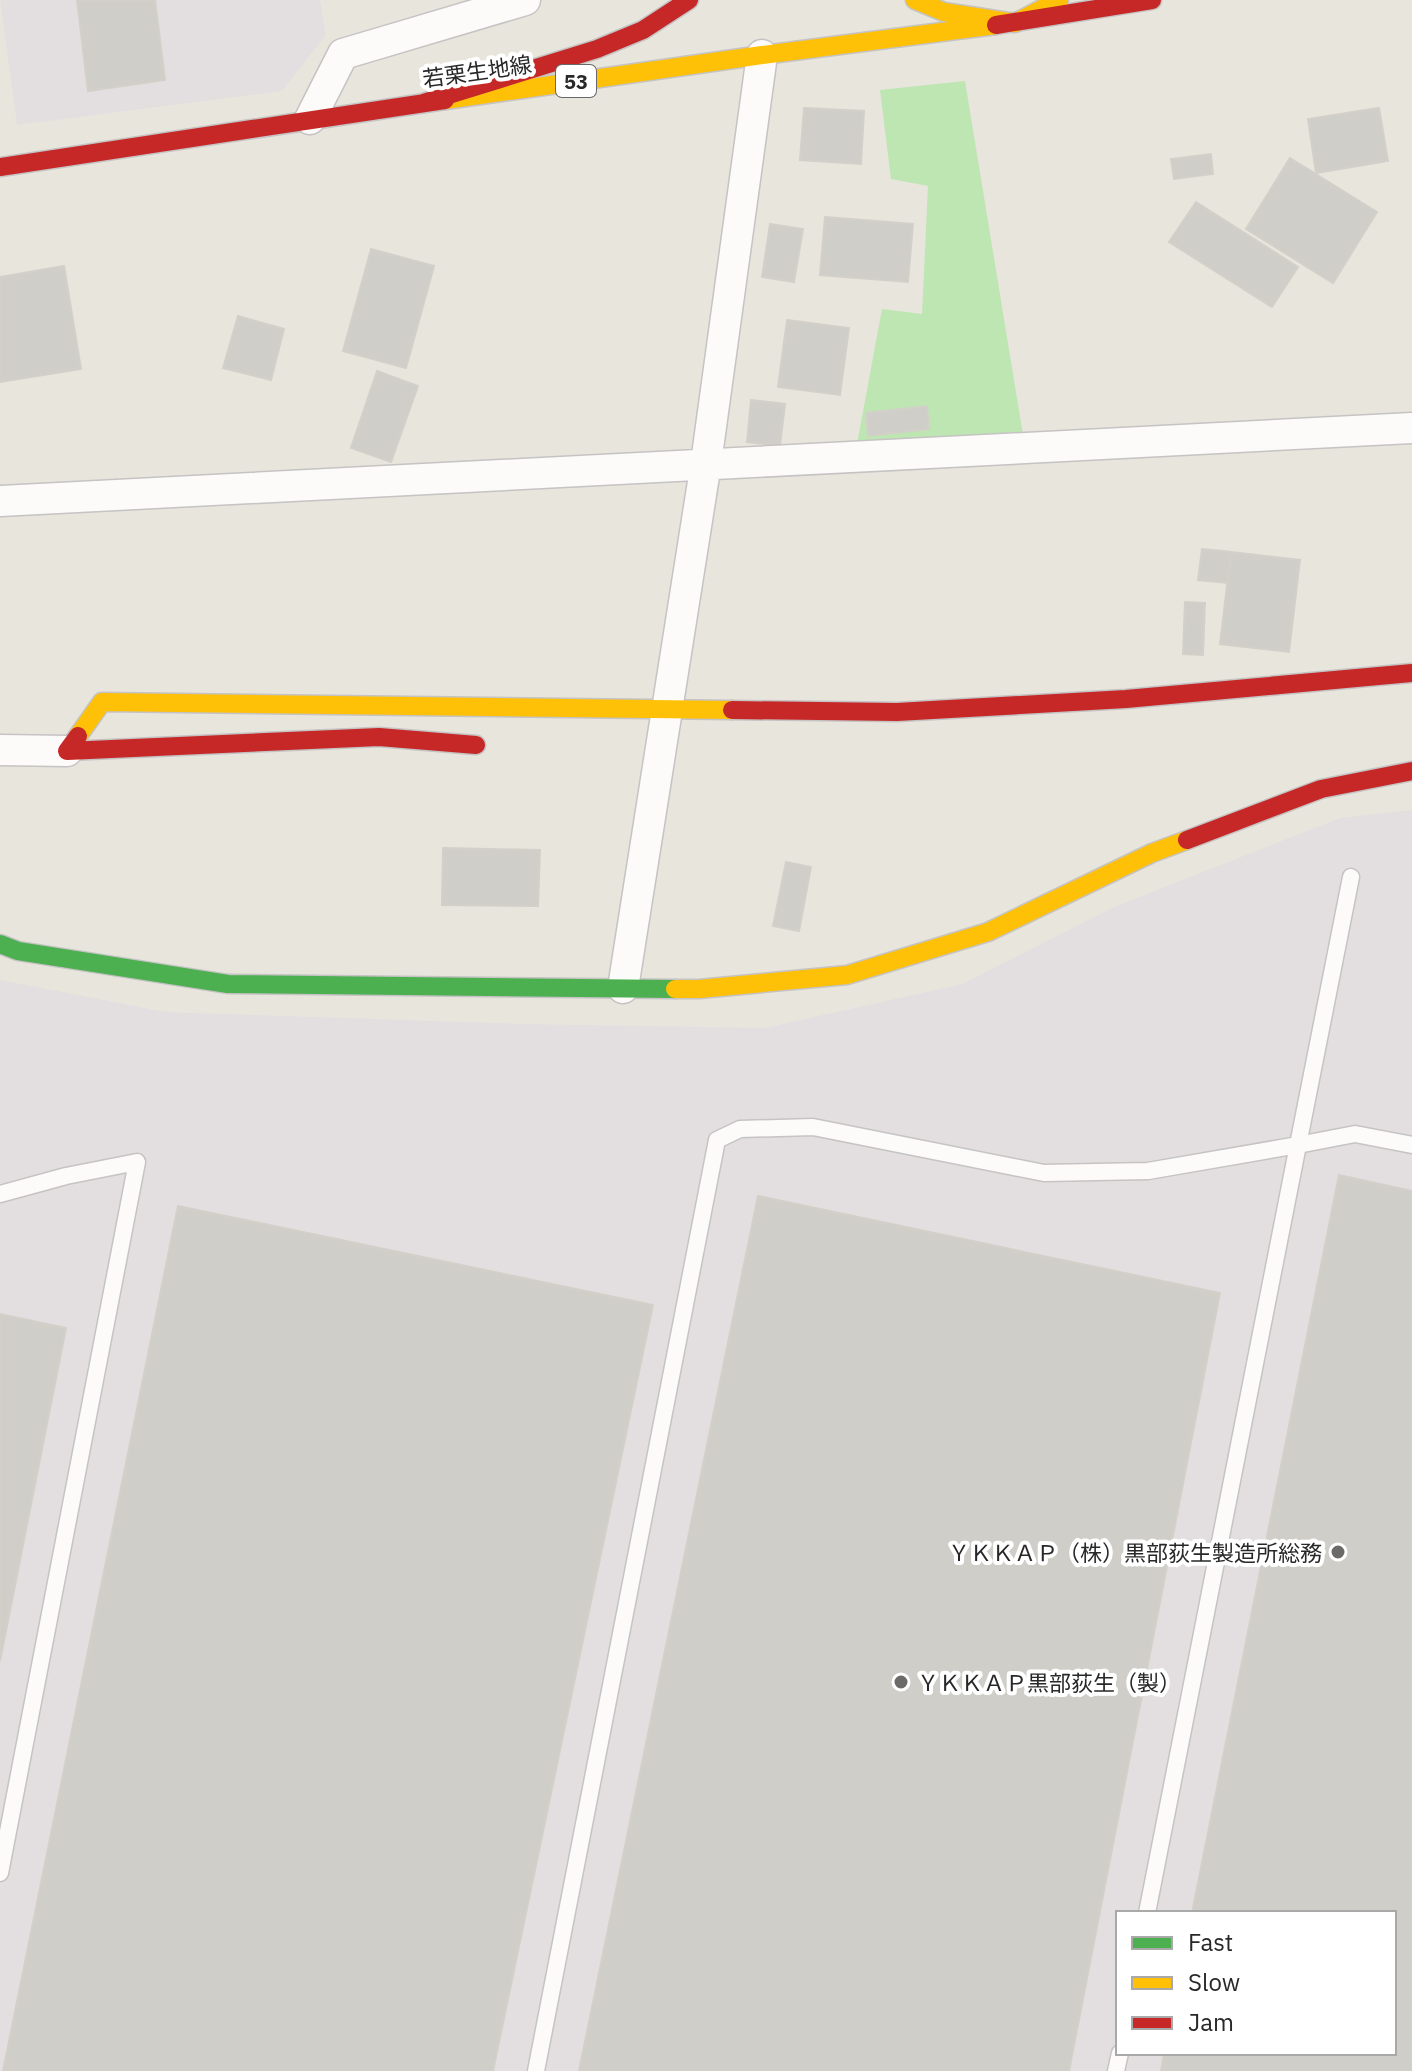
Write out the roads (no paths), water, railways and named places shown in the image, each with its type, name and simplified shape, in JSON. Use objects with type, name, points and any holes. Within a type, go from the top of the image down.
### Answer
[{"type":"main road","points":[[423,103],[597,49],[643,30],[689,0]]},
{"type":"main road","points":[[915,0],[944,12],[1015,23],[1059,0]]},
{"type":"main road","name":"若栗生地線","points":[[0,167],[310,119],[762,55],[1015,23],[1152,0]]},
{"type":"main road","points":[[67,751],[102,702],[897,712],[1126,699],[1412,673]]},
{"type":"main road","points":[[67,751],[379,737],[476,745]]},
{"type":"main road","points":[[0,944],[18,951],[228,984],[699,989],[847,975],[988,932],[1152,853],[1321,789],[1412,771]]},
{"type":"street","points":[[310,119],[343,54],[525,0]]},
{"type":"street","points":[[623,988],[706,463],[762,55]]},
{"type":"street","points":[[0,501],[1412,428]]},
{"type":"street","points":[[0,750],[67,751]]},
{"type":"lane","points":[[1147,1911],[1351,877]]},
{"type":"lane","points":[[536,2071],[717,1140],[740,1129],[813,1127],[1044,1173],[1148,1171],[1355,1134],[1412,1145]]},
{"type":"lane","points":[[0,1194],[66,1176],[137,1162],[0,1873]]},
{"type":"place","name":"ＹＫＫＡＰ（株）黒部荻生製造所総務","points":[[1338,1552]]},
{"type":"place","name":"ＹＫＫＡＰ黒部荻生（製）","points":[[901,1682]]}]
